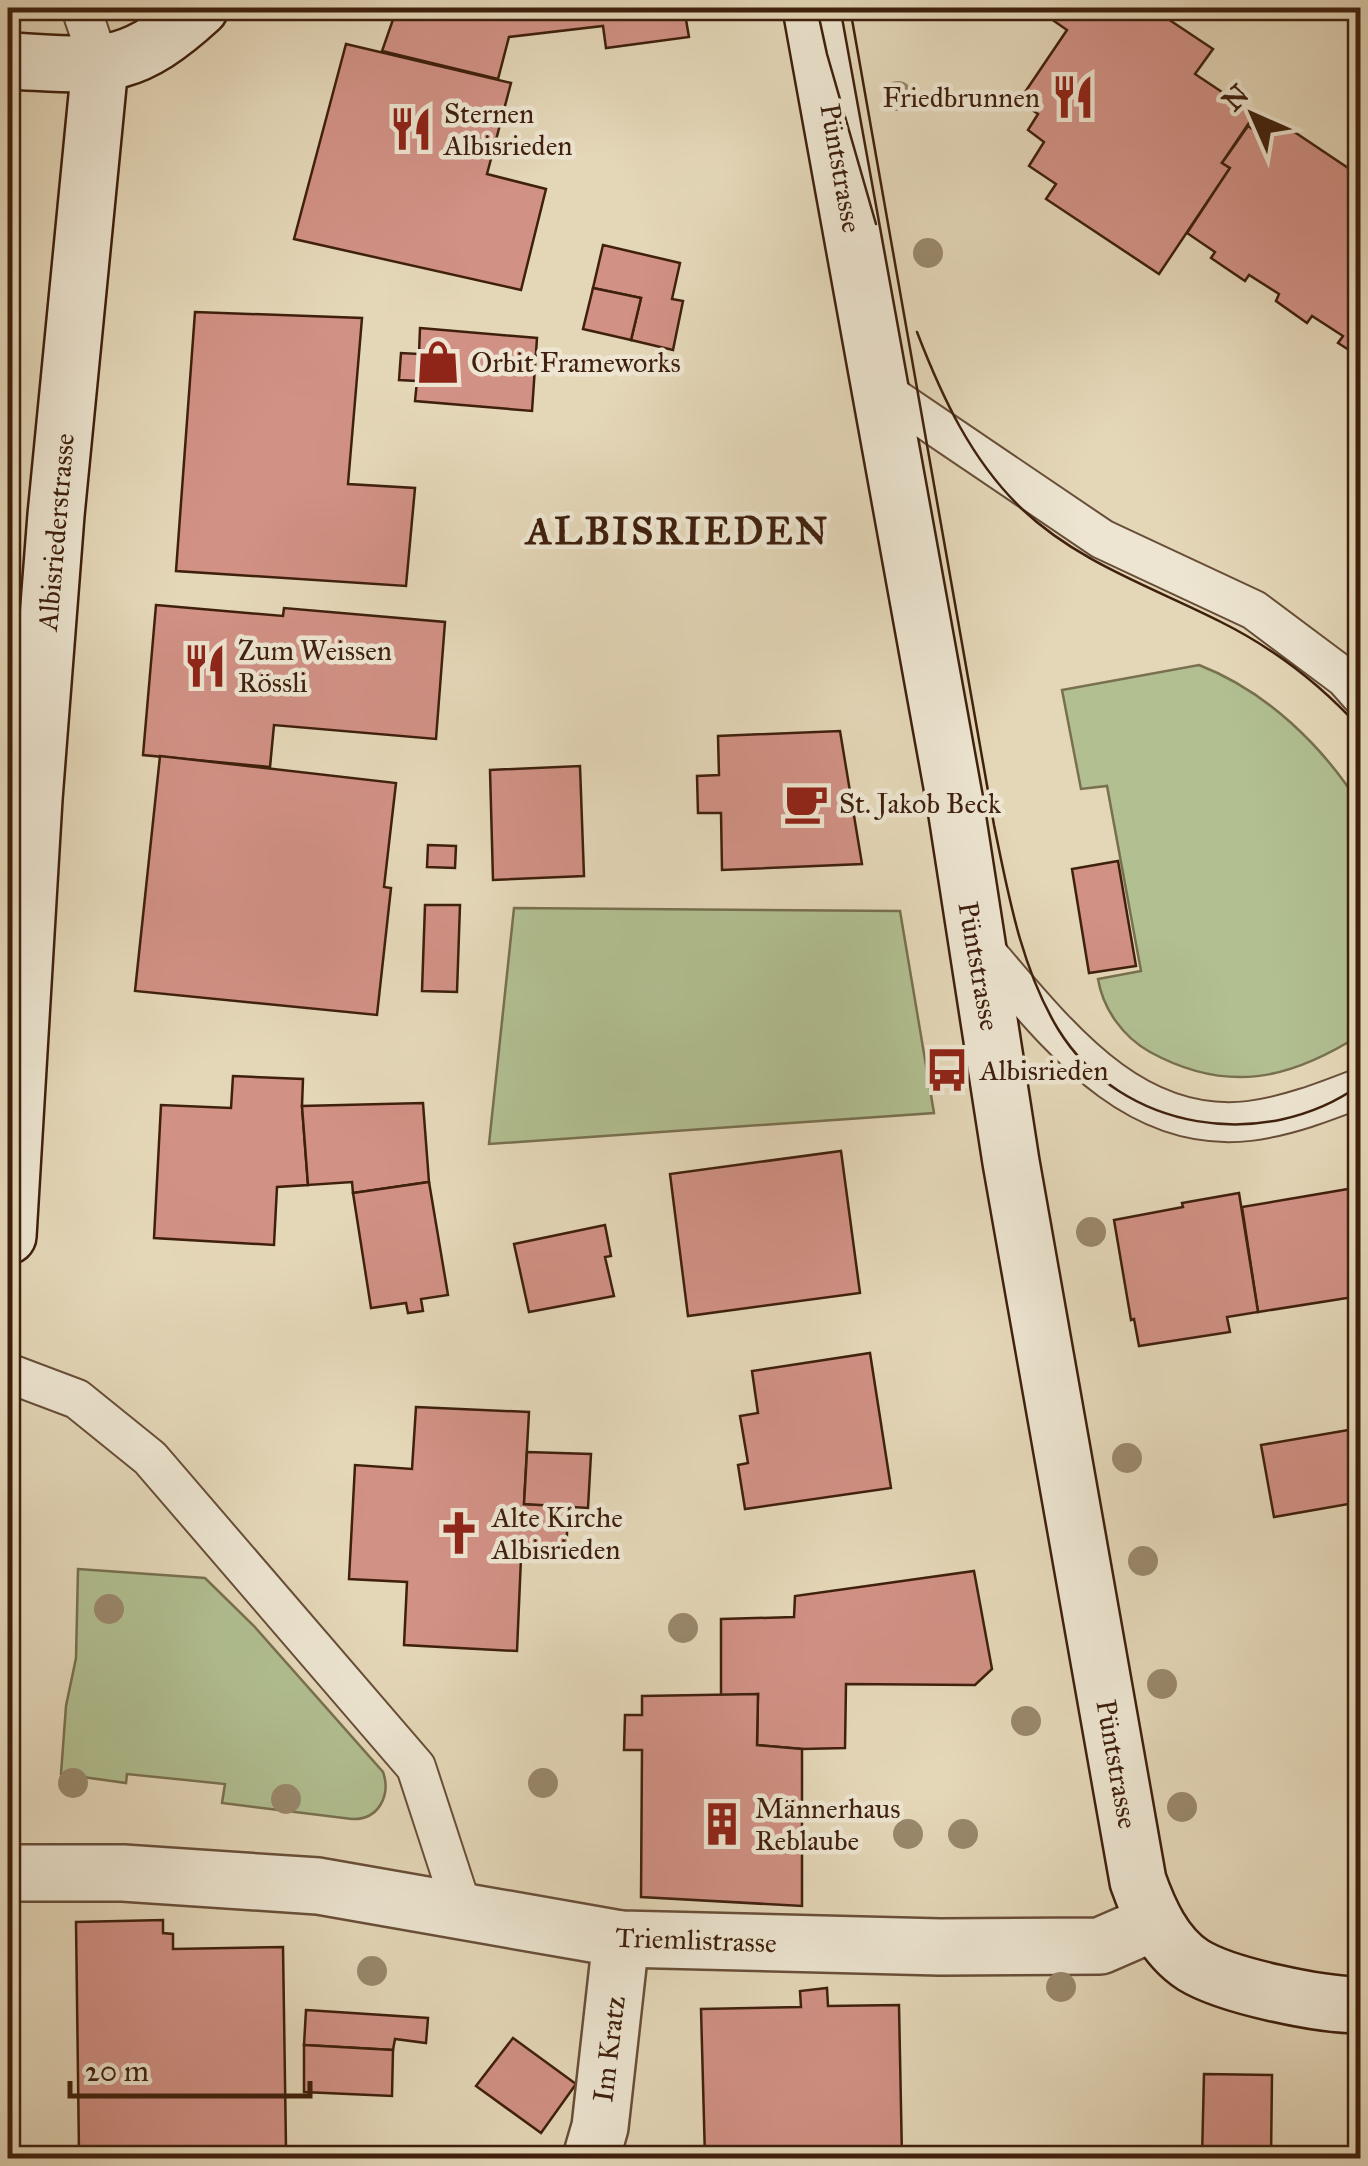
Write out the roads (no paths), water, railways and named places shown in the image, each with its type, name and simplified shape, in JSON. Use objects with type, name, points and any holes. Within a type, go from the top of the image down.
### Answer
[{"type":"street","points":[[8,61],[100,65],[133,56],[168,36],[200,8]]},
{"type":"street","name":"Püntstrasse","points":[[811,8],[956,808],[1011,1162],[1138,1882],[1153,1922]]},
{"type":"street","name":"Albisriederstrasse","points":[[8,1236],[51,574],[100,65]]},
{"type":"street","name":"Triemlistrasse","points":[[8,1873],[123,1873],[318,1886],[621,1939],[940,1948],[1100,1946],[1153,1922]]},
{"type":"street","points":[[1153,1922],[1192,1964],[1245,1985],[1341,2005],[1360,2004]]},
{"type":"street","name":"Im Kratz","points":[[592,2158],[600,2127],[621,1939]]},
{"type":"lane","points":[[81,8],[100,65]]},
{"type":"lane","points":[[882,390],[1102,539],[1254,610],[1344,678],[1360,695]]},
{"type":"lane","points":[[976,941],[1075,1051],[1124,1092],[1178,1116],[1247,1121],[1308,1108],[1360,1088]]},
{"type":"lane","points":[[8,1373],[76,1398],[150,1458],[416,1766],[464,1914]]},
{"type":"tram line","points":[[817,8],[876,224]]},
{"type":"tram line","points":[[850,8],[994,825],[1017,930],[1045,1006],[1085,1064],[1118,1091],[1156,1110],[1197,1121],[1239,1124],[1282,1119],[1322,1106],[1360,1085]]},
{"type":"tram line","points":[[917,332],[973,449],[1022,509],[1067,545],[1259,643],[1313,682],[1360,728]]},
{"type":"place","name":"Friedbrunnen","points":[[1073,97]]},
{"type":"place","name":"Sternen Albisrieden","points":[[411,129]]},
{"type":"place","name":"Orbit Frameworks","points":[[438,362]]},
{"type":"place","name":"Zum Weissen Rössli","points":[[205,666]]},
{"type":"place","name":"St. Jakob Beck","points":[[806,803]]},
{"type":"place","name":"Albisrieden","points":[[947,1070]]},
{"type":"place","name":"Alte Kirche Albisrieden","points":[[459,1533]]},
{"type":"place","name":"Männerhaus Reblaube","points":[[722,1824]]},
{"type":"district","name":"ALBISRIEDEN","points":[[678,531]]}]
